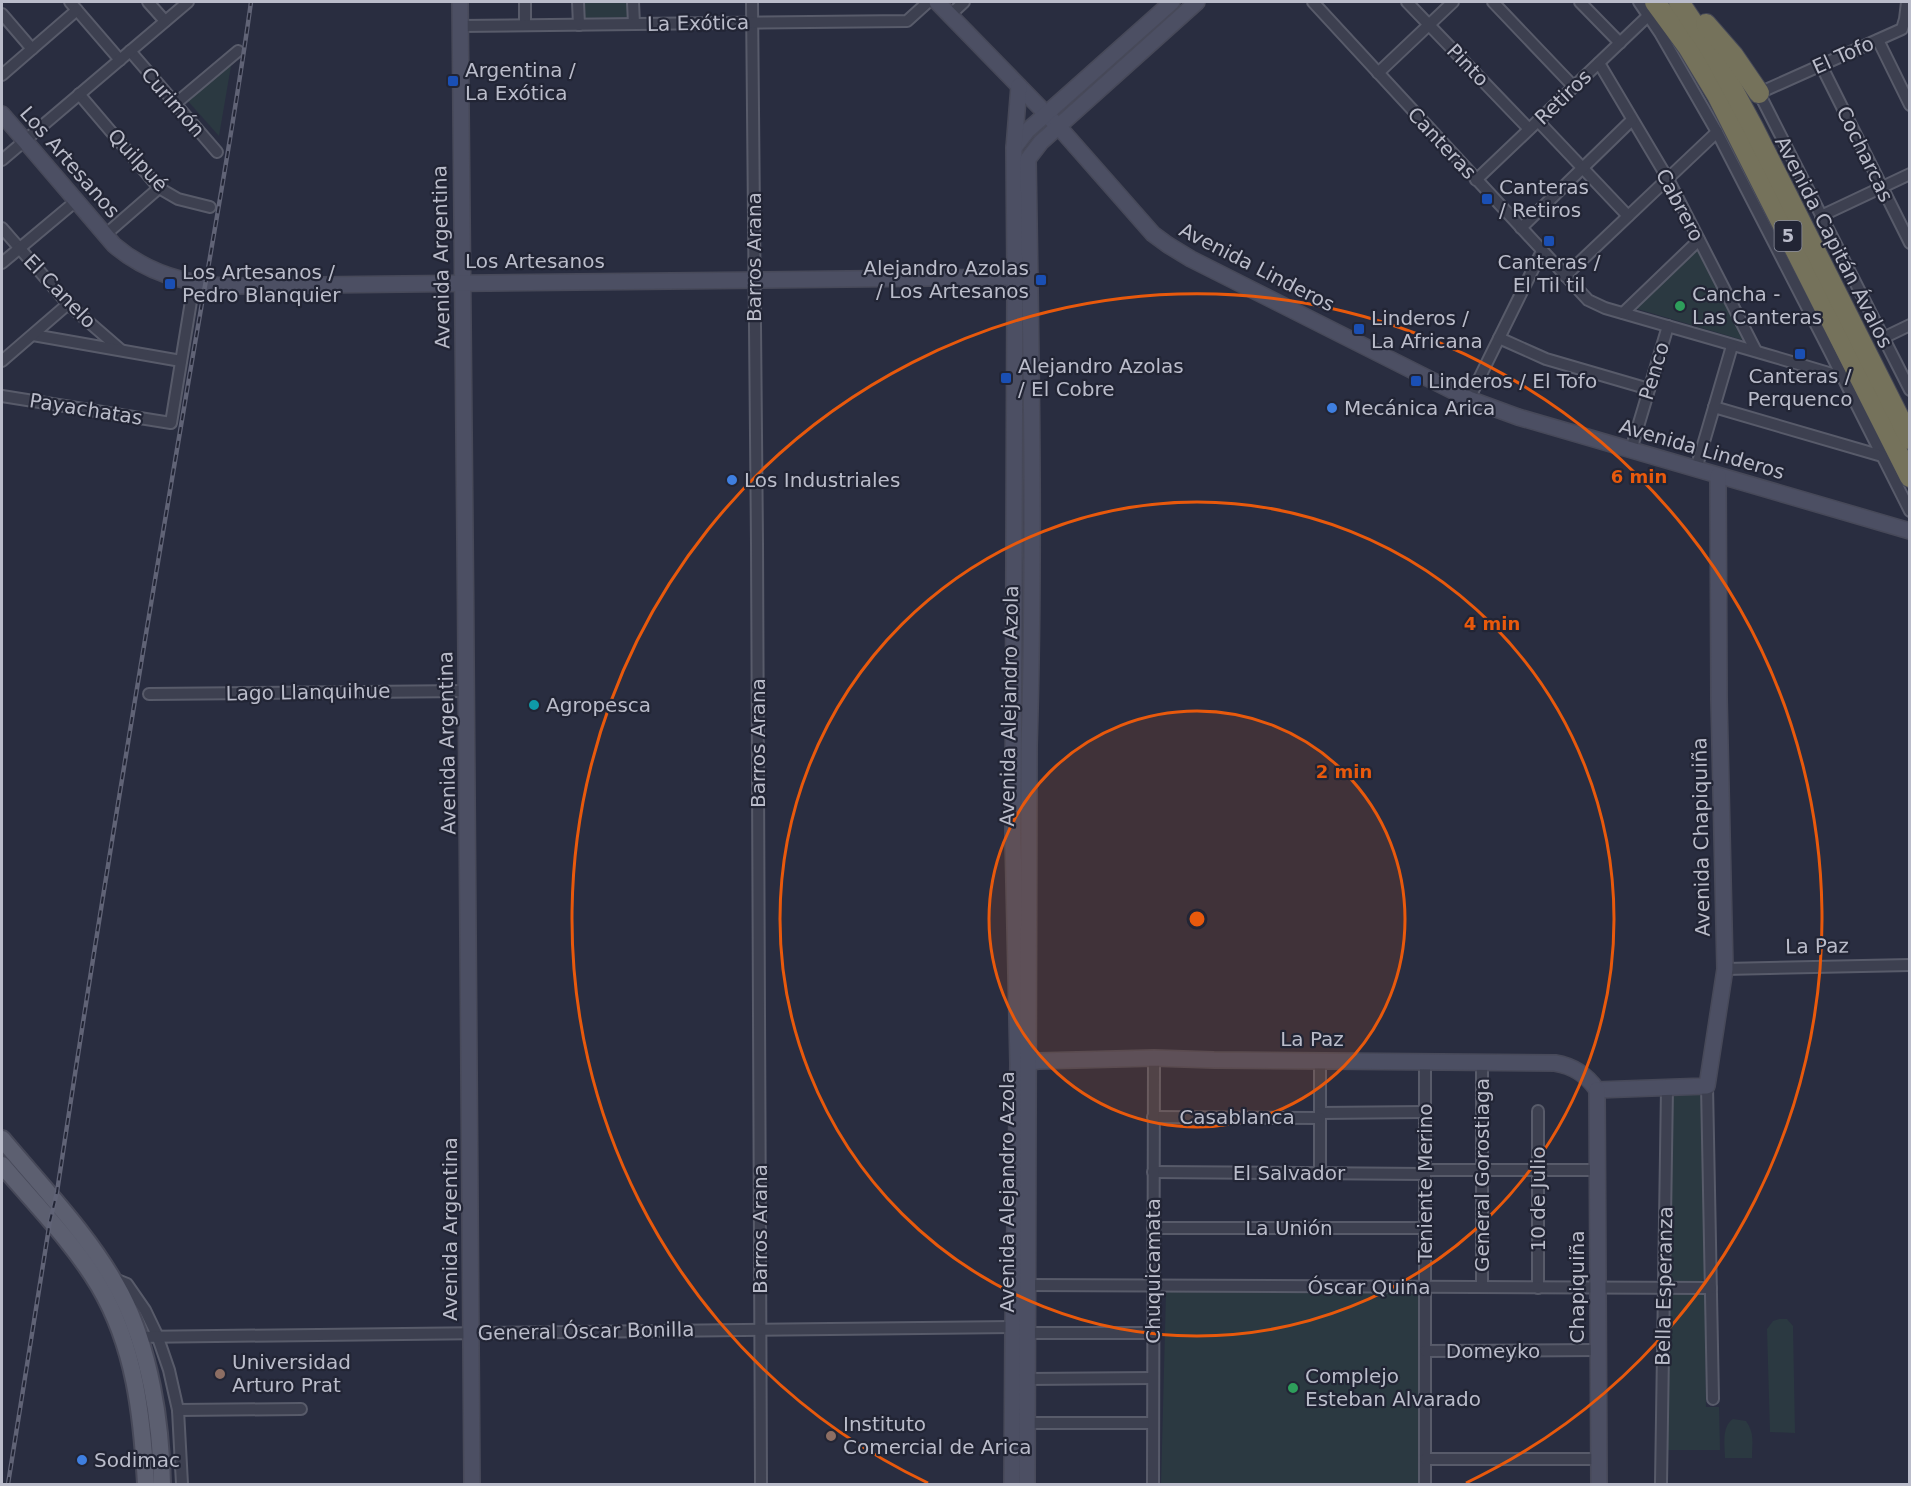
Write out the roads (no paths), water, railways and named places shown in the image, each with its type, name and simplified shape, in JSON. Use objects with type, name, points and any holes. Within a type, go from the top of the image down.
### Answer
[{"type":"highway","name":"Avenida Capitán Ávalos","points":[[1681,2],[1712,51],[1754,127],[1910,439]]},
{"type":"highway","points":[[1681,2],[1727,48],[1759,93]]},
{"type":"highway","name":"Avenida Capitán Ávalos","points":[[1652,8],[1688,47],[1717,95],[1910,477]]},
{"type":"main road","points":[[2,1140],[78,1230],[112,1278],[128,1309],[131,1336],[129,1354],[143,1430],[146,1485]]},
{"type":"main road","points":[[2,1165],[87,1268],[131,1336],[147,1366],[158,1428],[162,1485]]},
{"type":"street","points":[[148,2],[165,21]]},
{"type":"street","points":[[2,160],[188,2]]},
{"type":"street","name":"Avenida Argentina","points":[[460,2],[468,691],[472,1485]]},
{"type":"street","points":[[525,2],[525,25]]},
{"type":"street","points":[[578,2],[579,25]]},
{"type":"street","points":[[633,2],[634,24]]},
{"type":"street","name":"Barros Arana","points":[[752,2],[761,1485]]},
{"type":"street","name":"La Exótica","points":[[460,26],[906,21],[928,2]]},
{"type":"street","name":"Avenida Linderos","points":[[937,2],[955,7],[966,31],[1058,126],[1145,226],[1168,245],[1469,399],[1518,417],[1910,531]]},
{"type":"street","points":[[1014,148],[1027,131],[1172,2]]},
{"type":"street","name":"Avenida Alejandro Azola","points":[[1027,1485],[1027,1379],[1020,1330],[1027,1286],[1023,1063],[1013,837],[1023,278],[1028,159],[1035,147],[1197,2]]},
{"type":"street","name":"Canteras","points":[[1313,2],[1588,300],[1598,306],[1623,314],[1842,377]]},
{"type":"street","name":"Pinto","points":[[1407,2],[1529,129]]},
{"type":"street","points":[[1378,73],[1453,2]]},
{"type":"street","points":[[1492,2],[1574,87]]},
{"type":"street","points":[[1580,2],[1620,43]]},
{"type":"street","name":"Avenida Capitán Ávalos","points":[[1639,2],[1652,8],[1718,132],[1910,511]]},
{"type":"street","points":[[2,75],[32,49],[73,6]]},
{"type":"street","name":"Curimón","points":[[73,6],[120,60]]},
{"type":"street","name":"El Tofo","points":[[1759,93],[1902,28],[1908,7]]},
{"type":"street","name":"Retiros","points":[[1476,180],[1620,43],[1652,8]]},
{"type":"street","points":[[2,14],[32,49]]},
{"type":"street","points":[[1878,40],[1910,105]]},
{"type":"street","name":"Curimón","points":[[130,51],[217,152]]},
{"type":"street","points":[[175,104],[238,51]]},
{"type":"street","name":"Cabrero","points":[[1599,63],[1668,179],[1756,351]]},
{"type":"street","name":"Cocharcas","points":[[1821,65],[1910,243]]},
{"type":"street","name":"Avenida Alejandro Azola","points":[[1019,86],[1014,148],[1023,278]]},
{"type":"street","name":"Avenida Capitán Ávalos","points":[[1759,93],[1910,390]]},
{"type":"street","name":"Quilpué","points":[[79,94],[159,188],[178,199],[210,207]]},
{"type":"street","name":"Los Artesanos","points":[[2,114],[105,235],[125,254],[170,278],[194,283],[231,286],[1023,278]]},
{"type":"street","points":[[1521,228],[1632,120]]},
{"type":"street","points":[[1538,121],[1629,216]]},
{"type":"street","points":[[1565,276],[1718,132]]},
{"type":"street","points":[[1821,216],[1910,174]]},
{"type":"street","points":[[105,235],[159,188]]},
{"type":"street","points":[[2,263],[76,201]]},
{"type":"street","name":"El Canelo","points":[[2,228],[68,304],[121,350]]},
{"type":"street","points":[[1623,314],[1699,240]]},
{"type":"street","points":[[1469,399],[1542,251]]},
{"type":"street","points":[[181,361],[194,283]]},
{"type":"street","points":[[2,361],[68,304]]},
{"type":"street","points":[[1883,338],[1910,325]]},
{"type":"street","name":"Penco","points":[[1631,450],[1668,326]]},
{"type":"street","name":"El Canelo","points":[[33,334],[181,361]]},
{"type":"street","points":[[1499,338],[1546,359],[1649,389]]},
{"type":"street","points":[[1696,469],[1732,346]]},
{"type":"street","name":"Payachatas","points":[[2,396],[171,423],[181,361]]},
{"type":"street","points":[[1714,407],[1882,456]]},
{"type":"street","name":"Avenida Chapiquiña","points":[[1707,1086],[1725,969],[1719,710],[1718,476]]},
{"type":"street","name":"Lago Llanquihue","points":[[149,694],[468,691]]},
{"type":"street","name":"La Paz","points":[[1725,969],[1910,964]]},
{"type":"street","name":"La Paz","points":[[1023,1063],[1154,1058],[1563,1064],[1583,1074],[1596,1090]]},
{"type":"street","name":"Chuquicamata","points":[[1153,1485],[1154,1058]]},
{"type":"street","points":[[1320,1060],[1320,1173]]},
{"type":"street","name":"Teniente Merino","points":[[1425,1061],[1425,1485]]},
{"type":"street","name":"General Gorostiaga","points":[[1482,1062],[1482,1287]]},
{"type":"street","name":"Avenida Alejandro Azola","points":[[1012,1485],[1020,1330],[1023,1063]]},
{"type":"street","points":[[1596,1090],[1707,1086],[1713,1399]]},
{"type":"street","name":"Bella Esperanza","points":[[1661,1485],[1667,1088]]},
{"type":"street","name":"Chapiquiña","points":[[1596,1090],[1599,1485]]},
{"type":"street","name":"10 de Julio","points":[[1538,1111],[1538,1288]]},
{"type":"street","name":"Casablanca","points":[[1154,1117],[1320,1116],[1425,1112]]},
{"type":"street","name":"El Salvador","points":[[1153,1172],[1597,1170]]},
{"type":"street","name":"La Unión","points":[[1153,1227],[1425,1228]]},
{"type":"street","points":[[112,1278],[127,1284],[145,1310],[157,1335],[169,1370],[178,1410],[182,1485]]},
{"type":"street","name":"Óscar Quina","points":[[1027,1286],[1711,1288]]},
{"type":"street","name":"General Óscar Bonilla","points":[[131,1336],[761,1329],[1020,1330],[1153,1334]]},
{"type":"street","name":"Domeyko","points":[[1425,1351],[1598,1350]]},
{"type":"street","points":[[1027,1379],[1152,1378]]},
{"type":"street","points":[[178,1410],[301,1409]]},
{"type":"street","points":[[1027,1423],[1152,1423]]},
{"type":"street","points":[[1425,1459],[1598,1459]]},
{"type":"railway","points":[[8,1484],[251,2]]},
{"type":"place","name":"Argentina / La Exótica","points":[[453,81]]},
{"type":"place","name":"Canteras / Retiros","points":[[1487,199]]},
{"type":"place","name":"Canteras / El Til til","points":[[1549,241]]},
{"type":"place","name":"Alejandro Azolas / Los Artesanos","points":[[1041,280]]},
{"type":"place","name":"Los Artesanos / Pedro Blanquier","points":[[170,284]]},
{"type":"place","name":"Cancha - Las Canteras","points":[[1680,306]]},
{"type":"place","name":"Linderos / La Africana","points":[[1359,329]]},
{"type":"place","name":"Canteras / Perquenco","points":[[1800,354]]},
{"type":"place","name":"Alejandro Azolas / El Cobre","points":[[1006,378]]},
{"type":"place","name":"Linderos / El Tofo","points":[[1416,381]]},
{"type":"place","name":"Mecánica Arica","points":[[1332,408]]},
{"type":"place","name":"Los Industriales","points":[[732,480]]},
{"type":"place","name":"Agropesca","points":[[534,705]]},
{"type":"place","name":"Universidad Arturo Prat","points":[[220,1374]]},
{"type":"place","name":"Complejo Esteban Alvarado","points":[[1293,1388]]},
{"type":"place","name":"Instituto Comercial de Arica","points":[[831,1436]]},
{"type":"place","name":"Sodimac","points":[[82,1460]]}]
